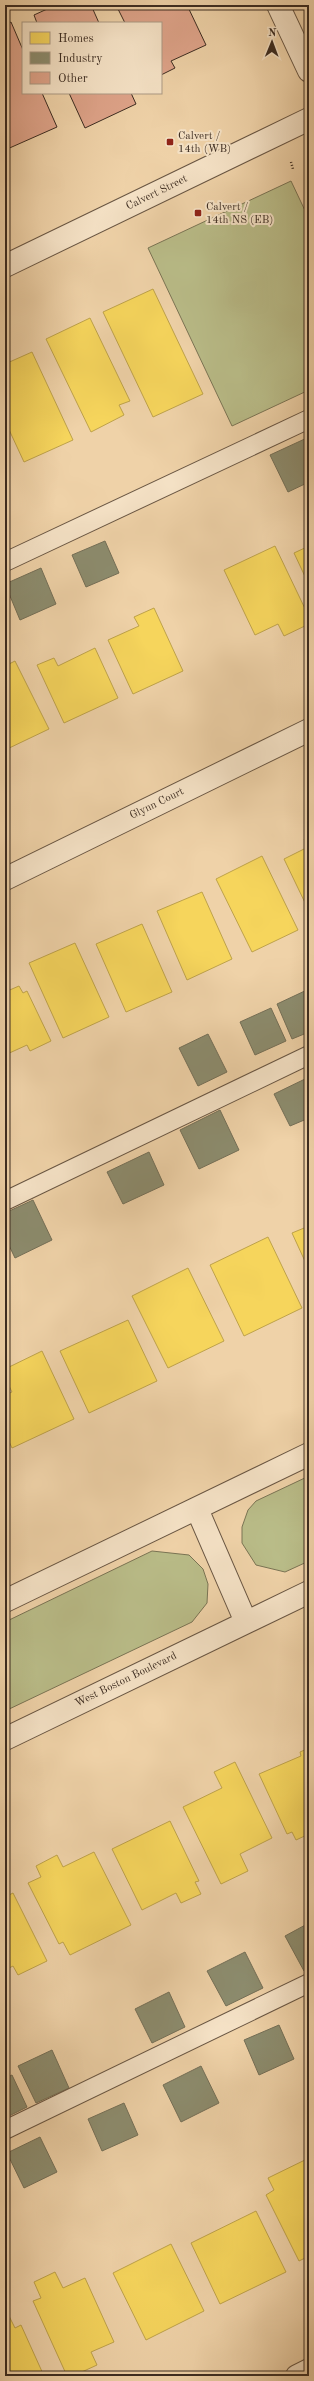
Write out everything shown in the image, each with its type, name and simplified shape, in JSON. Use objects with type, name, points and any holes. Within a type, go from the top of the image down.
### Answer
[{"type":"street","points":[[278,5],[309,71]]},
{"type":"street","name":"Calvert Street","points":[[5,266],[309,119]]},
{"type":"street","name":"Glynn Court","points":[[5,879],[309,730]]},
{"type":"street","points":[[5,1601],[309,1454]]},
{"type":"street","points":[[197,1509],[246,1622]]},
{"type":"street","name":"West Boston Boulevard","points":[[5,1739],[309,1592]]},
{"type":"street","points":[[297,2376],[309,2370]]},
{"type":"lane","points":[[5,562],[309,419]]},
{"type":"lane","points":[[5,1201],[309,1055]]},
{"type":"lane","points":[[5,2130],[309,1983]]},
{"type":"green space","points":[[291,181],[309,219],[309,390],[232,426],[148,248]]},
{"type":"green space","points":[[309,1476],[309,1561],[285,1572],[256,1565],[242,1543],[242,1527],[248,1510],[256,1501]]},
{"type":"green space","points":[[152,1551],[189,1555],[203,1569],[208,1584],[207,1603],[192,1622],[5,1711],[5,1622]]},
{"type":"building: Homes","points":[[153,289],[203,394],[153,417],[103,312]]},
{"type":"building: Homes","points":[[90,318],[130,401],[119,405],[124,415],[91,432],[46,339]]},
{"type":"building: Homes","points":[[32,352],[73,440],[24,462],[5,421],[5,364]]},
{"type":"building: Homes","points":[[275,546],[309,617],[309,624],[284,636],[278,624],[255,635],[224,570]]},
{"type":"building: Homes","points":[[309,546],[309,585],[294,553]]},
{"type":"building: Homes","points":[[154,608],[183,671],[133,694],[108,640],[139,626],[134,617]]},
{"type":"building: Homes","points":[[95,648],[118,698],[64,723],[37,665],[54,658],[58,666]]},
{"type":"building: Homes","points":[[15,661],[49,729],[5,750],[5,666]]},
{"type":"building: Homes","points":[[309,836],[309,911],[284,859],[308,847],[304,839]]},
{"type":"building: Homes","points":[[262,856],[298,930],[252,952],[216,879]]},
{"type":"building: Homes","points":[[202,892],[232,959],[187,980],[157,911]]},
{"type":"building: Homes","points":[[142,924],[172,992],[126,1012],[96,944]]},
{"type":"building: Homes","points":[[75,943],[109,1017],[63,1038],[29,963]]},
{"type":"building: Homes","points":[[19,986],[23,993],[27,991],[51,1041],[30,1051],[27,1045],[5,1055],[5,1000],[7,999],[5,992]]},
{"type":"building: Homes","points":[[309,1226],[309,1270],[292,1233]]},
{"type":"building: Homes","points":[[268,1237],[302,1308],[244,1336],[210,1265]]},
{"type":"building: Homes","points":[[188,1268],[224,1341],[168,1368],[132,1296]]},
{"type":"building: Homes","points":[[128,1320],[157,1381],[89,1413],[60,1351]]},
{"type":"building: Homes","points":[[42,1351],[74,1419],[12,1448],[5,1433],[5,1395],[12,1392],[5,1378],[5,1369]]},
{"type":"building: Homes","points":[[309,1748],[309,1834],[296,1840],[292,1832],[287,1834],[259,1774],[301,1756],[300,1752]]},
{"type":"building: Homes","points":[[235,1762],[272,1838],[240,1854],[248,1871],[221,1884],[183,1807],[222,1788],[214,1772]]},
{"type":"building: Homes","points":[[170,1821],[199,1881],[195,1882],[201,1894],[181,1903],[176,1893],[142,1910],[112,1849]]},
{"type":"building: Homes","points":[[94,1852],[131,1925],[70,1955],[63,1942],[59,1944],[28,1883],[41,1877],[36,1866],[57,1855],[63,1867]]},
{"type":"building: Homes","points":[[13,1893],[47,1961],[18,1975],[13,1966],[5,1970],[5,1897]]},
{"type":"building: Homes","points":[[309,2158],[309,2256],[299,2261],[266,2195],[274,2190],[268,2178]]},
{"type":"building: Homes","points":[[256,2211],[286,2272],[220,2304],[191,2243]]},
{"type":"building: Homes","points":[[171,2244],[204,2311],[146,2340],[113,2273]]},
{"type":"building: Homes","points":[[55,2272],[63,2288],[85,2278],[114,2342],[91,2352],[97,2365],[73,2376],[67,2376],[33,2301],[41,2298],[34,2282]]},
{"type":"building: Homes","points":[[9,2316],[15,2328],[21,2325],[44,2376],[5,2376],[5,2317]]},
{"type":"building: Industry","points":[[309,437],[309,482],[288,492],[270,455]]},
{"type":"building: Industry","points":[[105,541],[119,573],[86,587],[72,555]]},
{"type":"building: Industry","points":[[41,568],[56,604],[20,620],[5,584]]},
{"type":"building: Industry","points":[[309,989],[309,1032],[292,1039],[277,1004]]},
{"type":"building: Industry","points":[[271,1008],[286,1041],[255,1055],[240,1022]]},
{"type":"building: Industry","points":[[208,1034],[227,1072],[198,1086],[179,1048]]},
{"type":"building: Industry","points":[[305,1079],[309,1087],[309,1118],[290,1126],[274,1094]]},
{"type":"building: Industry","points":[[220,1110],[239,1150],[199,1169],[180,1130]]},
{"type":"building: Industry","points":[[149,1152],[164,1185],[123,1204],[107,1172]]},
{"type":"building: Industry","points":[[33,1200],[52,1240],[15,1258],[5,1237],[5,1213]]},
{"type":"building: Industry","points":[[309,1923],[309,1968],[304,1971],[285,1936]]},
{"type":"building: Industry","points":[[245,1952],[263,1988],[226,2006],[207,1971]]},
{"type":"building: Industry","points":[[169,1992],[185,2027],[152,2043],[135,2009]]},
{"type":"building: Industry","points":[[279,2025],[294,2059],[259,2075],[244,2040]]},
{"type":"building: Industry","points":[[52,2050],[69,2088],[36,2103],[18,2066]]},
{"type":"building: Industry","points":[[201,2066],[219,2103],[181,2122],[163,2085]]},
{"type":"building: Industry","points":[[12,2075],[27,2107],[5,2118],[5,2078]]},
{"type":"building: Industry","points":[[124,2103],[138,2135],[102,2151],[88,2119]]},
{"type":"building: Industry","points":[[40,2137],[57,2172],[24,2188],[7,2153]]},
{"type":"building: Other","points":[[56,5],[91,5],[99,22],[37,22],[34,15]]},
{"type":"building: Other","points":[[116,5],[187,5],[206,45],[171,61],[175,68],[162,74],[162,22],[124,22]]},
{"type":"building: Other","points":[[11,22],[22,48],[22,94],[42,94],[57,127],[5,150],[5,25]]},
{"type":"building: Other","points":[[69,94],[131,94],[136,104],[85,128]]},
{"type":"place","name":"Calvert / 14th (WB)","points":[[170,142]]},
{"type":"place","name":"Calvert / 14th NS (EB)","points":[[198,213]]}]
